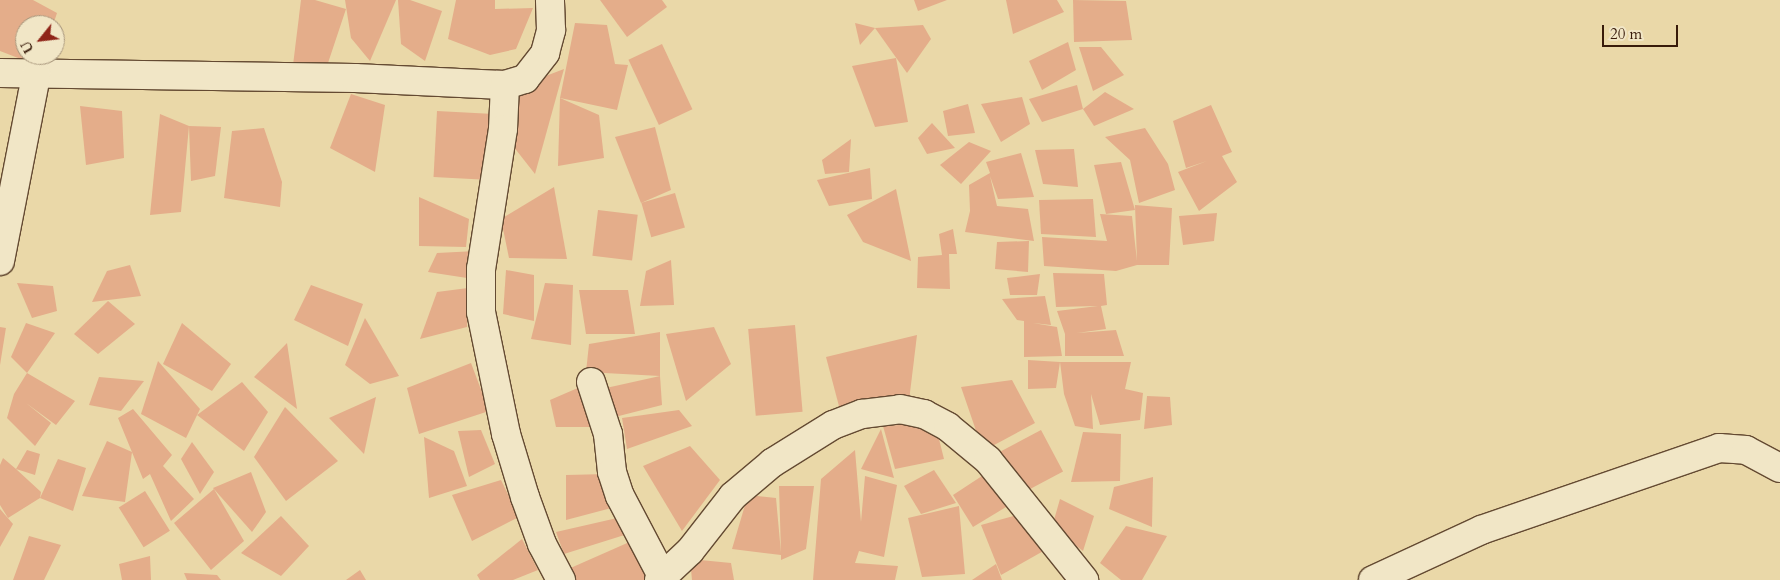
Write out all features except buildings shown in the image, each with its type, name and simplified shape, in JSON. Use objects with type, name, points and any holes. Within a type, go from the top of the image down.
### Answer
[{"type":"street","points":[[0,73],[355,78],[505,85],[524,79],[536,69],[545,53],[551,30],[550,0]]},
{"type":"street","points":[[0,261],[36,75]]},
{"type":"street","points":[[505,85],[503,129],[481,269],[481,312],[504,425],[524,497],[542,544],[561,580]]},
{"type":"street","points":[[591,382],[608,434],[612,472],[620,496],[661,579],[690,551],[733,496],[772,463],[833,426],[862,414],[900,409],[924,414],[948,427],[988,460],[1084,580]]},
{"type":"street","points":[[1374,580],[1481,530],[1719,448],[1746,450],[1780,468]]}]
